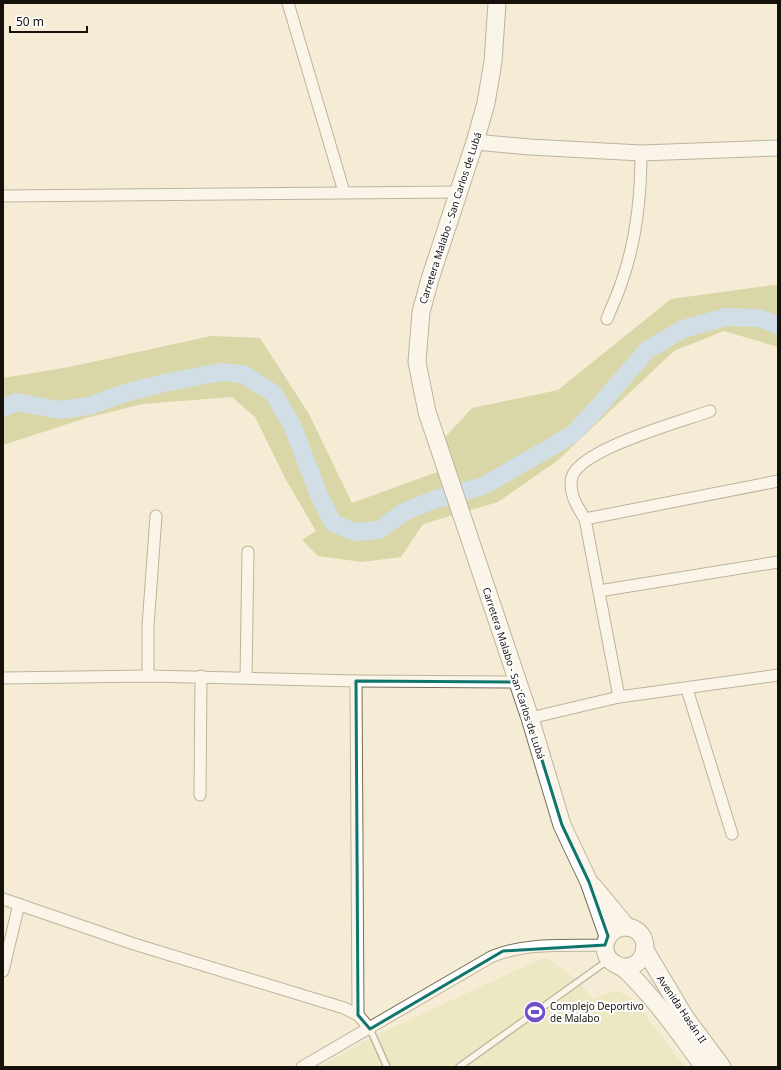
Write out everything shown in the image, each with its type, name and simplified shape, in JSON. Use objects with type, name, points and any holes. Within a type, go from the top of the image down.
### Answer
[{"type":"main road","name":"Carretera Malabo - San Carlos de Lubá","points":[[497,3],[493,62],[486,103],[475,142],[457,192],[421,312],[417,362],[427,412],[530,718],[562,825],[589,882],[611,952]]},
{"type":"main road","name":"Carretera Malabo - San Carlos de Lubá","points":[[589,882],[628,927]]},
{"type":"main road","points":[[628,927],[636,931],[642,937],[645,950],[642,959],[635,965],[611,952],[618,928],[628,927]]},
{"type":"main road","name":"Avenida Hasán II","points":[[645,950],[685,1017],[722,1067]]},
{"type":"main road","name":"Avenida Hasán II","points":[[611,952],[649,995],[704,1067]]},
{"type":"street","points":[[288,3],[344,192]]},
{"type":"street","points":[[475,142],[530,147],[641,153],[778,148]]},
{"type":"street","points":[[607,319],[623,280],[634,232],[641,188],[641,153]]},
{"type":"street","points":[[3,196],[457,192]]},
{"type":"street","points":[[619,698],[585,520],[574,501],[571,486],[572,476],[578,468],[612,446],[651,430],[710,411]]},
{"type":"street","points":[[585,520],[778,481]]},
{"type":"street","points":[[148,676],[148,626],[156,516]]},
{"type":"street","points":[[246,677],[248,552]]},
{"type":"street","points":[[599,592],[778,562]]},
{"type":"street","points":[[530,718],[619,698],[778,675]]},
{"type":"street","points":[[3,678],[202,676],[356,681],[518,682]]},
{"type":"street","points":[[200,795],[202,676]]},
{"type":"street","points":[[356,681],[358,1015]]},
{"type":"street","points":[[688,689],[732,834]]},
{"type":"street","points":[[3,899],[134,944],[344,1008],[358,1015],[370,1028]]},
{"type":"street","points":[[3,971],[19,904]]},
{"type":"street","points":[[302,1067],[491,957],[503,952],[549,947],[611,952]]},
{"type":"lane","points":[[459,1067],[611,952]]},
{"type":"lane","points":[[370,1028],[387,1067]]},
{"type":"highlighted area","points":[[356,681],[518,682],[562,825],[589,882],[608,936],[605,945],[503,951],[370,1029],[358,1015]]},
{"type":"green space","points":[[774,285],[778,286],[778,347],[724,331],[674,351],[557,461],[498,502],[423,524],[401,557],[362,562],[318,556],[302,540],[316,531],[286,480],[255,417],[232,397],[143,404],[86,418],[3,445],[3,378],[69,367],[211,336],[260,338],[309,414],[352,503],[448,468],[438,445],[472,408],[558,390],[671,299]]},
{"type":"green space","name":"Complejo Deportivo de Malabo","points":[[545,957],[579,981],[592,999],[616,990],[634,1000],[685,1067],[319,1067],[374,1036]]},
{"type":"waterway","points":[[3,408],[16,402],[59,410],[89,406],[125,393],[164,383],[220,372],[243,374],[273,393],[292,425],[319,495],[333,523],[355,532],[379,530],[404,512],[433,500],[483,486],[573,434],[647,350],[683,329],[726,317],[759,318],[778,325]]},
{"type":"place","name":"Complejo Deportivo de Malabo","points":[[535,1012]]}]
